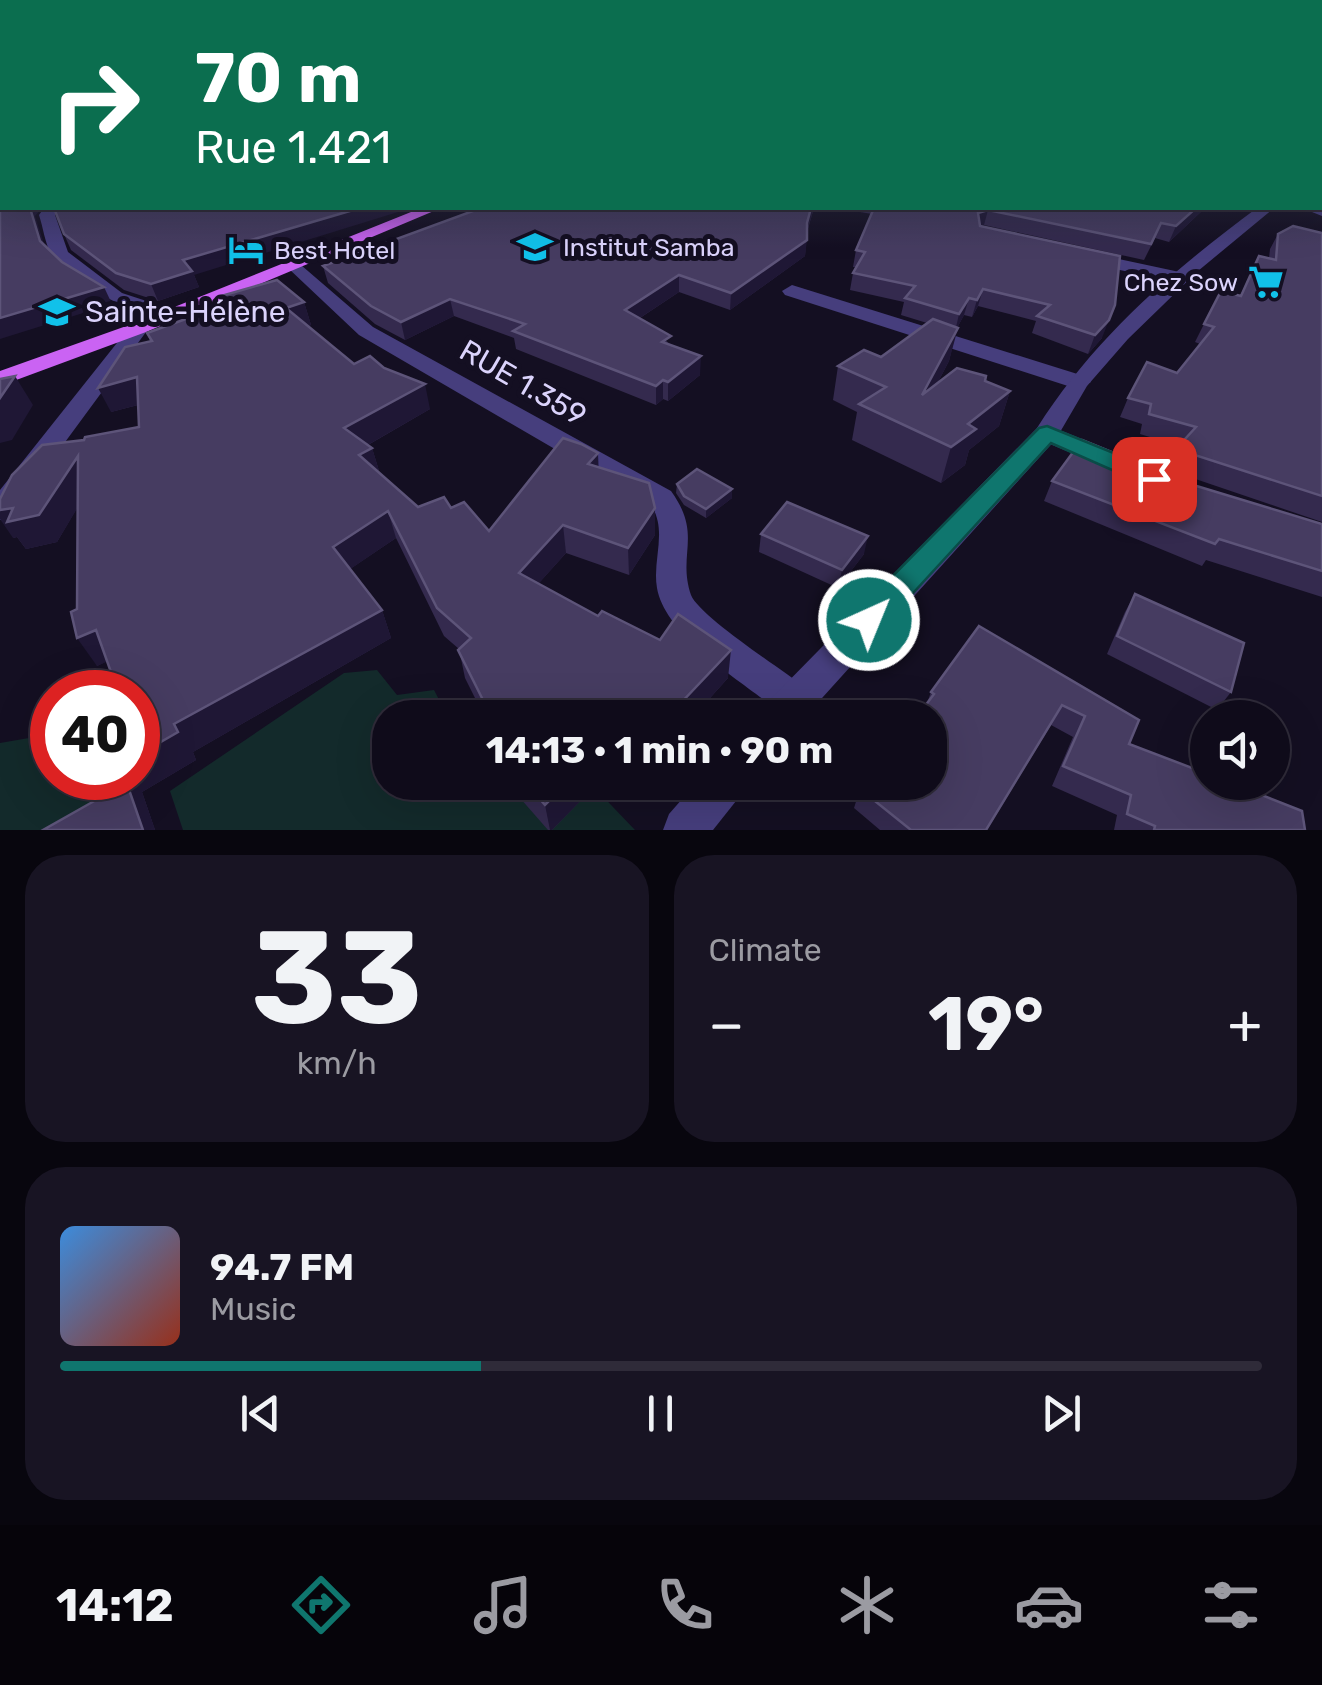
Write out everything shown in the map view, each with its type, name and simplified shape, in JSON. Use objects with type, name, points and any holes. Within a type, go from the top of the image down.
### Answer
[{"type":"main road","points":[[0,379],[139,328],[427,210]]},
{"type":"street","points":[[51,210],[47,215],[60,254],[115,297],[170,315]]},
{"type":"street","points":[[795,700],[1047,433],[1079,382],[1182,278],[1258,210]]},
{"type":"street","points":[[1070,254],[1182,278]]},
{"type":"street","name":"RUE 1.359","points":[[294,264],[366,331],[660,498],[672,510],[676,524],[669,584],[674,600],[685,616],[776,700]]},
{"type":"street","points":[[792,291],[1079,382]]},
{"type":"street","points":[[0,510],[139,328]]},
{"type":"street","points":[[1047,433],[1136,472]]},
{"type":"street","points":[[685,830],[709,800]]},
{"type":"green space","points":[[377,670],[397,695],[434,690],[439,700],[372,700],[372,800],[606,800],[635,830],[183,830],[170,791],[344,673]]},
{"type":"green space","points":[[30,738],[30,800],[91,800],[93,826],[88,830],[0,830],[0,743]]},
{"type":"building","points":[[0,210],[31,210],[40,241],[62,262],[104,287],[0,318]]},
{"type":"building","points":[[55,210],[353,210],[183,260],[192,271],[151,284],[116,273],[64,234]]},
{"type":"building","points":[[476,210],[810,210],[807,240],[731,293],[679,275],[625,310],[671,336],[662,342],[701,356],[668,382],[663,380],[656,386],[513,331],[525,324],[450,299],[401,322],[371,306],[323,266]]},
{"type":"building","points":[[873,210],[988,210],[978,213],[980,226],[1120,256],[1115,305],[1109,320],[1095,335],[1037,316],[1050,305],[983,289],[977,300],[969,298],[959,314],[905,298],[915,286],[853,273],[865,252],[856,250]]},
{"type":"building","points":[[988,210],[1194,210],[1176,226],[1161,223],[1151,244]]},
{"type":"building","points":[[1293,226],[1322,233],[1322,496],[1176,449],[1196,427],[1149,414],[1151,404],[1128,398],[1147,362],[1177,373],[1214,327],[1204,324],[1221,291],[1241,296],[1259,256],[1276,260],[1278,234]]},
{"type":"building","points":[[277,280],[304,302],[286,308],[354,364],[370,356],[384,368],[425,384],[344,428],[372,448],[359,455],[418,507],[444,497],[451,508],[464,502],[489,531],[563,438],[598,453],[588,464],[649,483],[655,508],[628,548],[563,525],[519,573],[598,616],[602,611],[660,640],[678,614],[731,650],[684,700],[483,700],[458,650],[471,638],[437,608],[388,511],[333,547],[382,610],[174,724],[178,732],[160,742],[160,670],[110,670],[96,630],[77,638],[71,612],[77,609],[78,456],[39,515],[7,522],[13,508],[0,510],[0,499],[12,475],[42,445],[139,427],[137,377],[98,388],[125,347],[152,341],[147,333],[230,303],[221,296]]},
{"type":"building","points":[[933,319],[958,328],[922,395],[957,368],[986,376],[985,381],[1010,391],[968,424],[976,429],[951,447],[859,404],[886,387],[838,366],[864,350],[881,357]]},
{"type":"building","points":[[15,376],[0,398],[0,379]]},
{"type":"building","points":[[1082,440],[1190,484],[1322,524],[1322,571],[1219,539],[1215,544],[1052,481]]},
{"type":"building","points":[[697,469],[732,489],[706,509],[684,496],[677,484]]},
{"type":"building","points":[[787,502],[868,536],[842,570],[761,534]]},
{"type":"building","points":[[1135,594],[1244,643],[1231,692],[1117,636]]},
{"type":"building","points":[[979,626],[1139,720],[1129,744],[1190,767],[1190,800],[1274,800],[1302,811],[1305,830],[1154,830],[1155,826],[1127,814],[1131,795],[1063,766],[1085,716],[1062,705],[986,830],[911,830],[874,800],[947,800],[947,700],[930,700],[934,694],[931,692]]},
{"type":"building","points":[[96,800],[133,800],[143,830],[43,830]]},
{"type":"place","name":"Institut Samba","points":[[535,247]]},
{"type":"place","name":"Best Hotel","points":[[246,250]]},
{"type":"place","name":"Chez Sow","points":[[1266,282]]},
{"type":"place","name":"Sainte-Hélène","points":[[57,312]]},
{"type":"route","points":[[869,620],[1047,433],[1154,479]]}]
